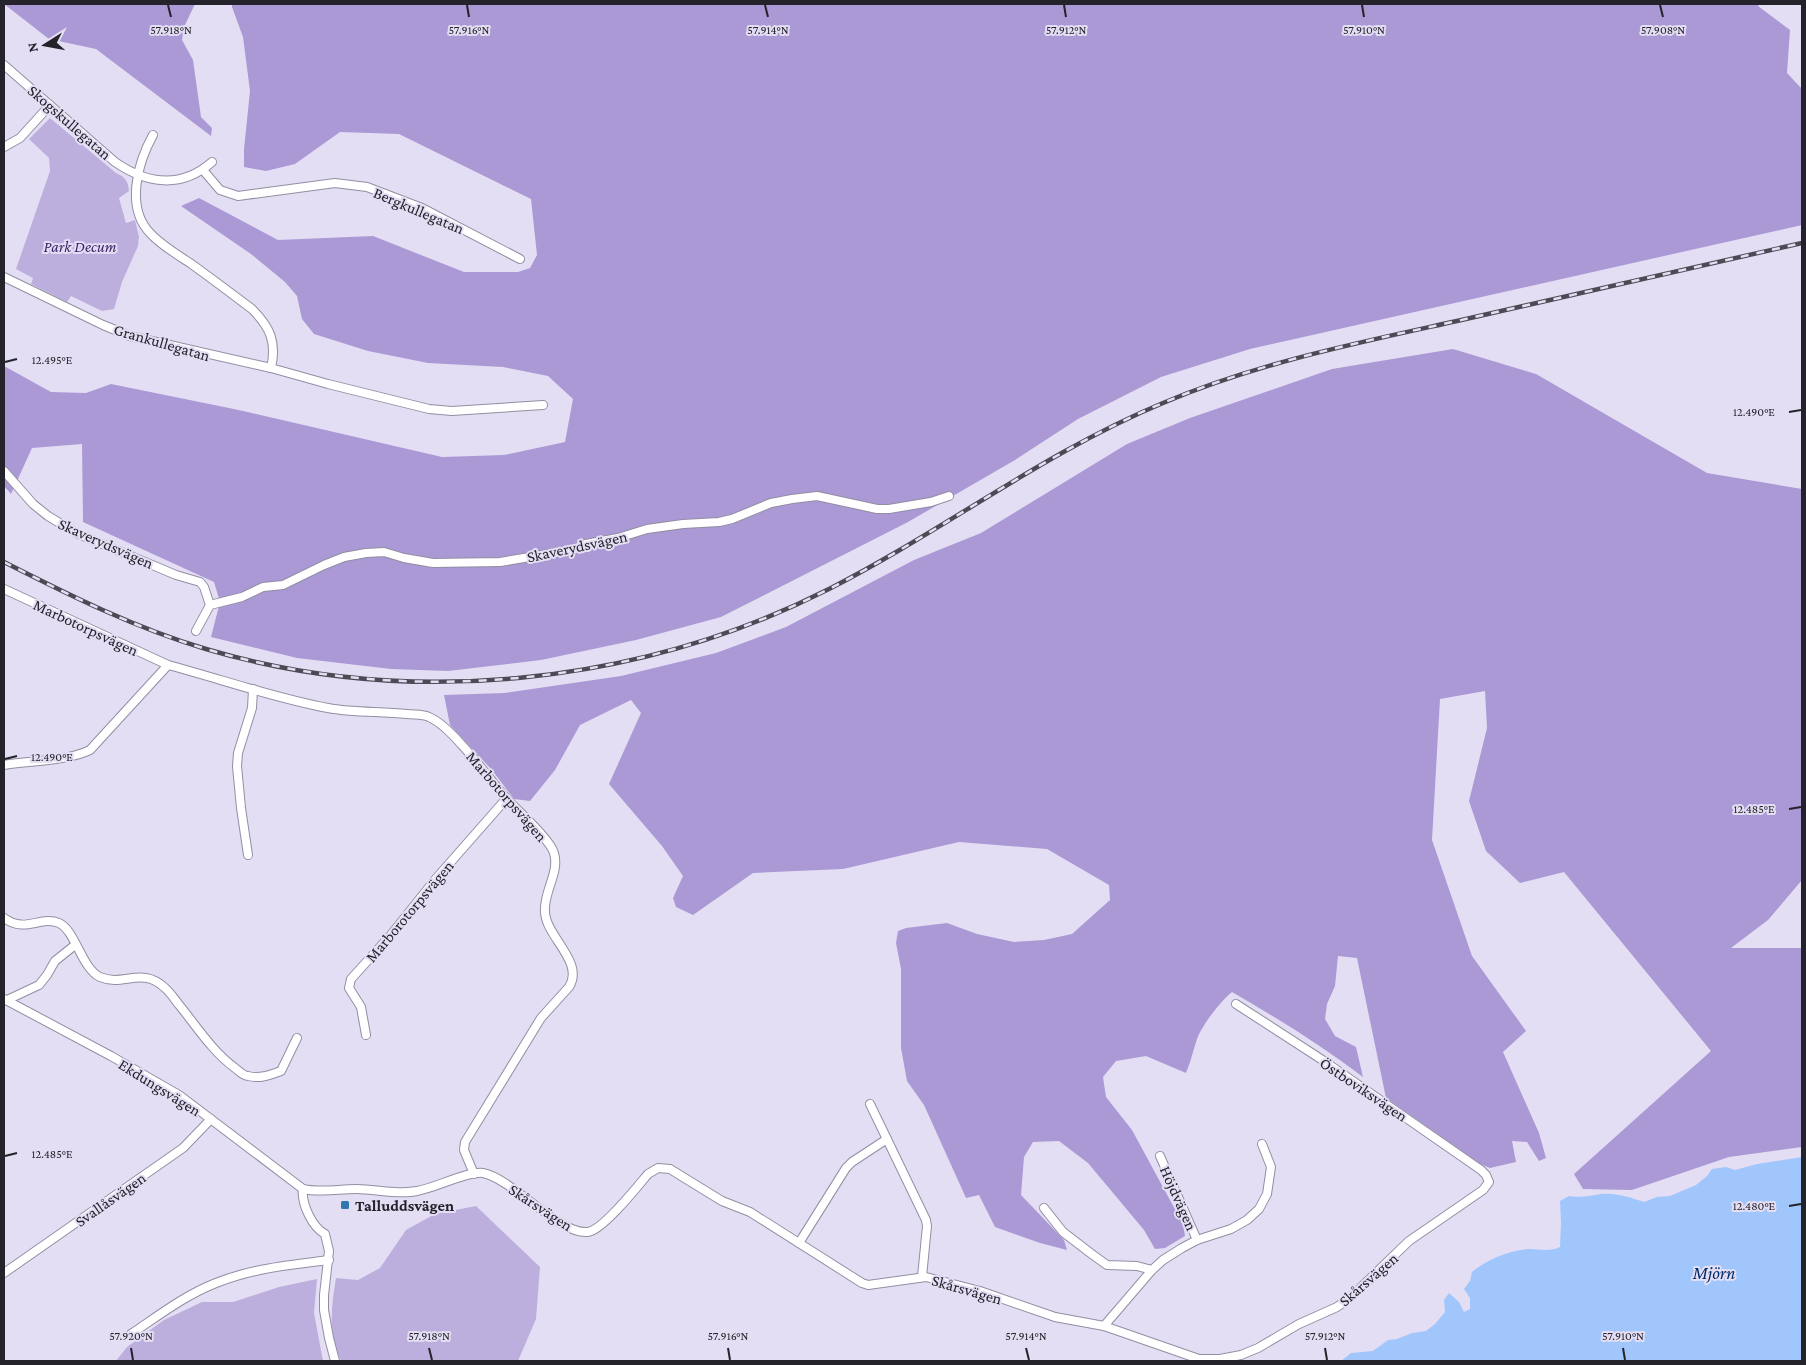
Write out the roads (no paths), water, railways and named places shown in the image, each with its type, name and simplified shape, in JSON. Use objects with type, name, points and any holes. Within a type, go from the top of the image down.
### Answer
[{"type":"street","name":"Skogskullegatan","points":[[4,65],[115,162],[129,171],[165,181],[179,180],[194,175],[212,162]]},
{"type":"street","points":[[4,147],[20,138],[50,105]]},
{"type":"street","points":[[153,135],[146,149],[139,175],[136,199],[140,216],[149,233],[262,318],[271,336],[274,349],[271,368]]},
{"type":"street","name":"Bergkullegatan","points":[[203,170],[220,190],[238,196],[335,183],[367,188],[422,208],[520,259]]},
{"type":"street","name":"Grankullegatan","points":[[4,277],[130,336],[271,368],[429,409],[452,411],[543,405]]},
{"type":"street","name":"Skaverydsvägen","points":[[4,471],[33,504],[48,516],[76,533],[200,582],[204,587],[210,605],[242,597],[263,587],[283,585],[324,565],[366,553],[384,552],[404,558],[433,562],[500,562],[572,550],[586,544],[618,538],[647,529],[683,524],[720,522],[770,503],[792,499],[816,496],[877,509],[890,509],[931,502],[949,496]]},
{"type":"street","name":"Marbotorpsvägen","points":[[4,589],[168,664],[253,689],[329,708],[428,717],[460,744],[506,799],[554,851],[555,868],[545,904],[545,917],[570,961],[574,974],[573,981],[541,1018],[465,1142],[464,1150],[474,1174]]},
{"type":"street","points":[[196,631],[210,605]]},
{"type":"street","points":[[4,765],[61,758],[90,750],[168,664]]},
{"type":"street","points":[[248,855],[240,808],[237,766],[238,753],[252,708],[253,689]]},
{"type":"street","name":"Marborotorpsvägen","points":[[366,1035],[361,1007],[349,988],[351,979],[506,799]]},
{"type":"street","points":[[4,918],[22,926],[49,921],[58,922],[65,927],[91,968],[100,977],[117,979],[142,977],[152,979],[165,988],[223,1059],[246,1076],[262,1077],[281,1071],[297,1038]]},
{"type":"street","name":"Ekdungsvägen","points":[[5,1000],[39,985],[55,961],[76,945]]},
{"type":"street","name":"Ekdungsvägen","points":[[5,1000],[111,1056],[179,1096],[303,1189]]},
{"type":"street","name":"Östboviksvägen","points":[[1236,1004],[1384,1102],[1481,1170],[1488,1178]]},
{"type":"street","points":[[870,1104],[926,1220],[922,1277]]},
{"type":"street","name":"Svallåsvägen","points":[[4,1271],[183,1148],[211,1119]]},
{"type":"street","points":[[799,1243],[846,1168],[887,1139]]},
{"type":"street","name":"Höjdvägen","points":[[1104,1326],[1152,1270],[1182,1248],[1197,1240],[1231,1229],[1247,1220],[1259,1209],[1267,1194],[1271,1167],[1262,1144]]},
{"type":"street","name":"Höjdvägen","points":[[1160,1156],[1197,1240]]},
{"type":"street","name":"Skårsvägen","points":[[303,1189],[319,1191],[356,1189],[416,1192],[482,1173],[496,1178],[543,1212],[578,1232],[591,1232],[605,1222],[648,1174],[653,1170],[664,1167],[677,1172],[722,1201],[750,1212],[868,1285],[922,1277],[980,1291],[1055,1317],[1104,1326],[1199,1359],[1214,1360],[1232,1357],[1258,1348],[1299,1324],[1337,1307],[1351,1297],[1409,1241],[1483,1190],[1489,1182],[1488,1178]]},
{"type":"street","points":[[303,1189],[307,1210],[320,1231],[325,1234],[329,1251],[324,1310],[335,1361]]},
{"type":"street","points":[[1044,1208],[1063,1232],[1092,1256],[1107,1265],[1137,1266],[1152,1270]]},
{"type":"street","points":[[131,1334],[215,1283],[262,1269],[329,1260]]},
{"type":"street","points":[[1177,1361],[1178,1352]]},
{"type":"water","name":"Mjörn","points":[[1802,1157],[1802,1361],[1341,1361],[1351,1353],[1373,1351],[1388,1340],[1426,1331],[1445,1312],[1444,1300],[1449,1293],[1459,1302],[1464,1312],[1470,1309],[1470,1298],[1464,1289],[1470,1281],[1472,1272],[1491,1260],[1522,1250],[1548,1250],[1560,1247],[1560,1201],[1569,1196],[1581,1197],[1613,1194],[1644,1202],[1657,1197],[1670,1196],[1696,1185],[1712,1169],[1726,1167],[1735,1170],[1757,1164]]},
{"type":"railway","points":[[4,562],[128,621],[180,641],[283,668],[362,678],[442,682],[523,678],[602,666],[680,647],[756,622],[829,589],[913,542],[1077,445],[1163,403],[1235,376],[1345,346],[1802,243]]},
{"type":"place","name":"Talluddsvägen","points":[[345,1205]]},
{"type":"park label","name":"Park Decum","points":[[80,246]]}]
